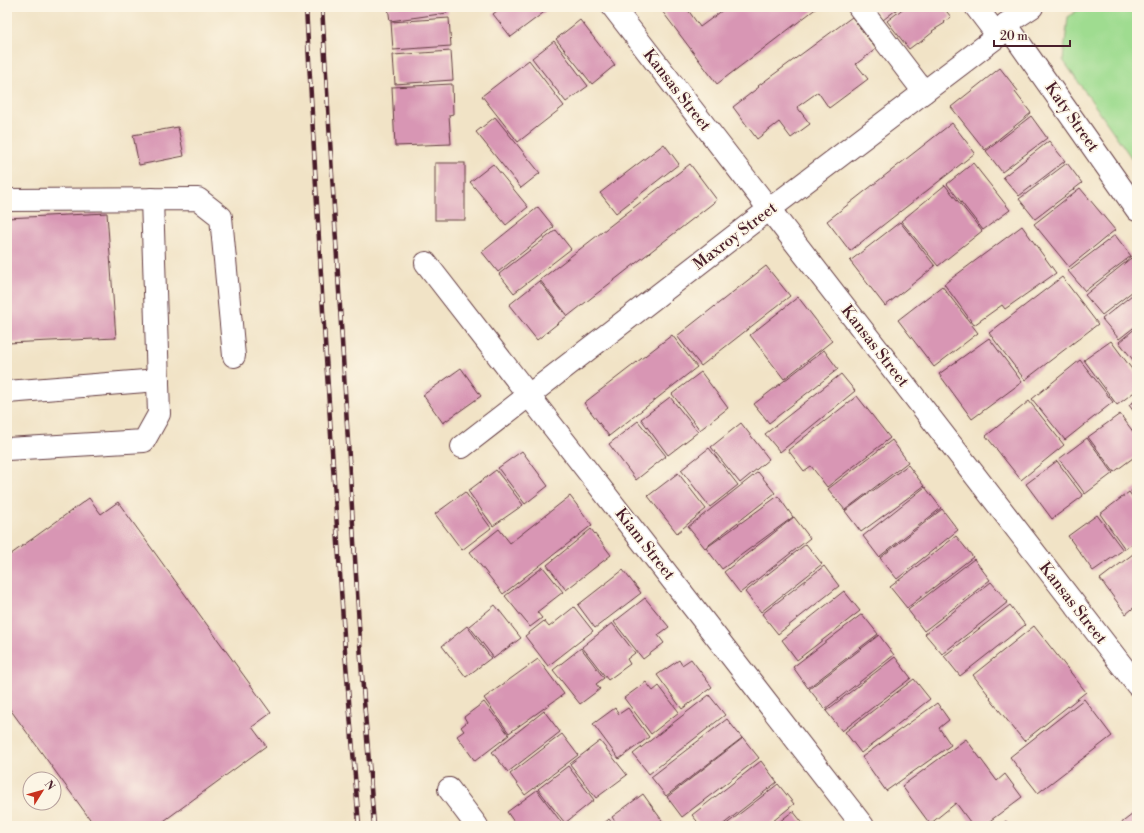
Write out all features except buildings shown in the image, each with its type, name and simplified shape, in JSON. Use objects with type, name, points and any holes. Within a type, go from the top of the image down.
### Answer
[{"type":"street","name":"Kansas Street","points":[[613,7],[1137,685]]},
{"type":"street","points":[[859,7],[924,92]]},
{"type":"street","name":"Katy Street","points":[[976,7],[1002,30],[1137,210]]},
{"type":"street","name":"Maxroy Street","points":[[462,447],[924,92],[1032,7]]},
{"type":"street","points":[[7,449],[144,441],[159,414],[152,199]]},
{"type":"street","points":[[7,200],[198,199],[221,217],[234,356]]},
{"type":"street","name":"Kiam Street","points":[[426,263],[863,826]]},
{"type":"street","points":[[7,392],[158,380]]},
{"type":"street","points":[[449,789],[477,826]]},
{"type":"green space","points":[[1082,7],[1137,7],[1137,166],[1063,60],[1068,17]]},
{"type":"railway","points":[[306,7],[323,311],[345,651],[359,826]]},
{"type":"railway","points":[[322,7],[362,675],[374,826]]}]
